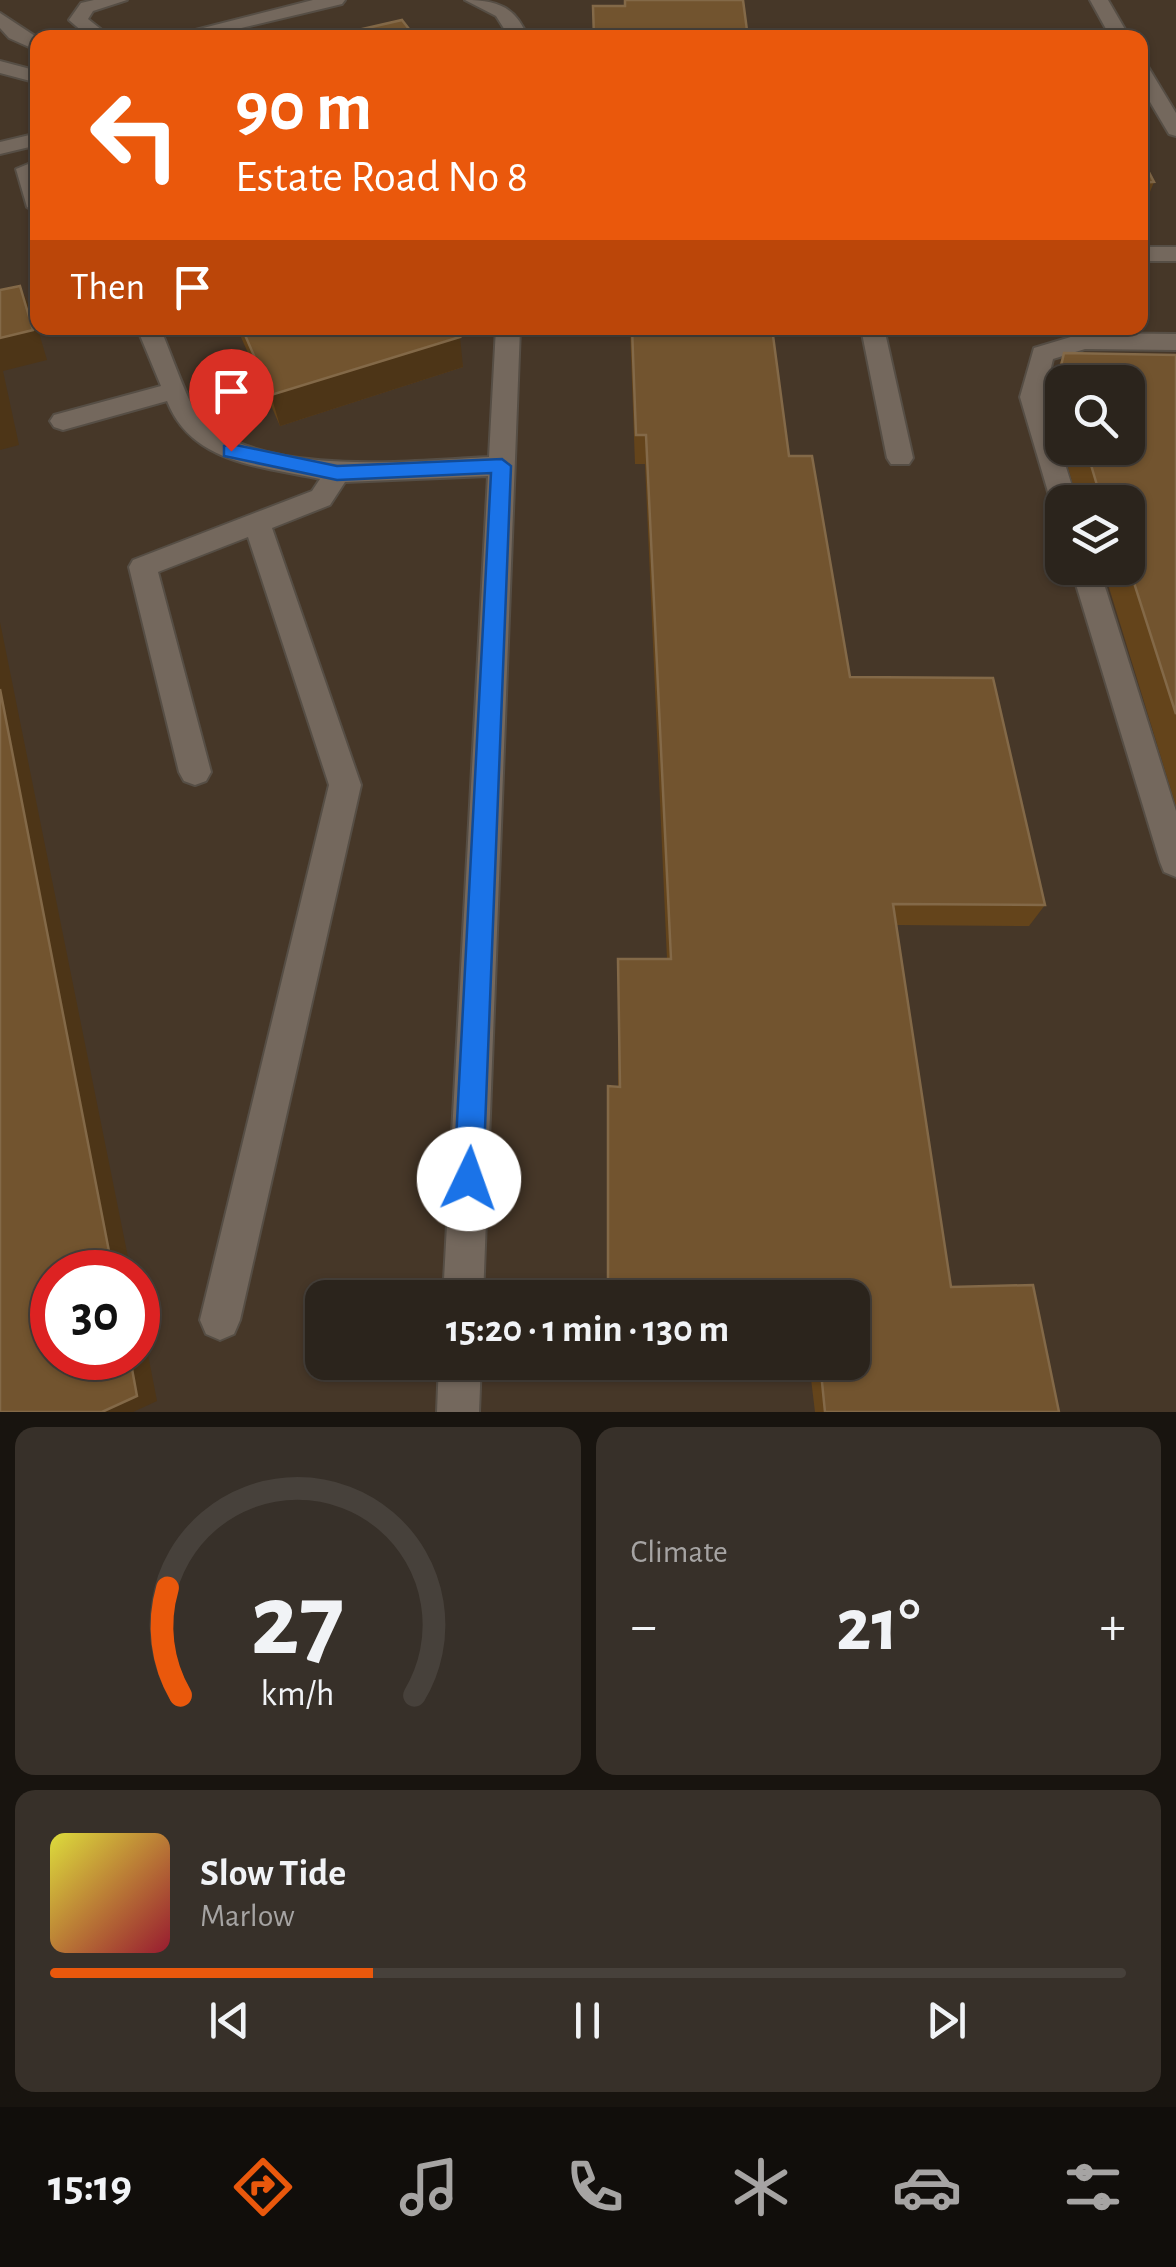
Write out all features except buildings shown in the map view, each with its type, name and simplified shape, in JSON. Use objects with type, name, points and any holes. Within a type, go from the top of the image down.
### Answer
[{"type":"street","points":[[92,30],[78,20],[87,6],[118,0]]},
{"type":"street","points":[[474,0],[489,4],[514,22],[516,30]]},
{"type":"street","points":[[1099,0],[1117,30]]},
{"type":"street","points":[[207,30],[325,1]]},
{"type":"street","points":[[0,18],[30,41]]},
{"type":"street","points":[[0,68],[30,75]]},
{"type":"street","points":[[1148,83],[1176,130]]},
{"type":"street","points":[[0,148],[30,141]]},
{"type":"street","points":[[1148,254],[1176,254]]},
{"type":"street","points":[[152,335],[188,422],[231,451],[337,473],[502,466]]},
{"type":"street","points":[[464,1280],[508,335]]},
{"type":"street","points":[[874,335],[900,458]]},
{"type":"street","points":[[1059,485],[1032,397],[1042,354],[1084,341],[1176,342]]},
{"type":"street","points":[[62,421],[175,390]]},
{"type":"street","points":[[195,772],[143,567],[321,498],[337,473]]},
{"type":"street","points":[[220,1320],[345,785],[256,523]]},
{"type":"street","points":[[1089,585],[1176,862]]},
{"type":"street","points":[[458,1412],[459,1380]]},
{"type":"shaded area","points":[[0,0],[1176,0],[1176,1412],[0,1412]]},
{"type":"route","points":[[231,451],[337,473],[502,466],[469,1179]]}]
